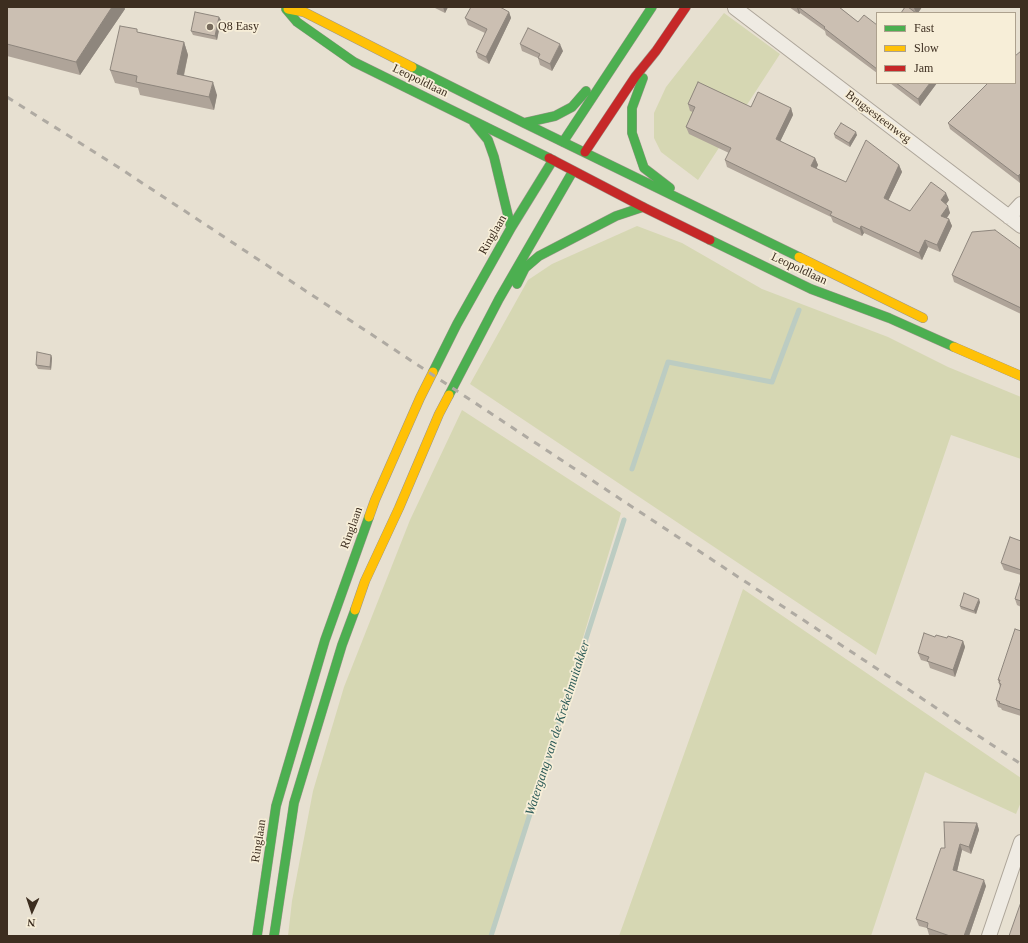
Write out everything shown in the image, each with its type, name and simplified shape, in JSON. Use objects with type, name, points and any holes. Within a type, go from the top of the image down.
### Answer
[{"type":"main road","name":"Ringlaan","points":[[257,936],[276,806],[325,640],[381,485],[420,398],[457,324],[511,228],[558,151],[652,7]]},
{"type":"main road","points":[[274,936],[294,803],[342,645],[365,581],[399,508],[439,414],[499,299],[579,161],[635,77],[656,51],[686,7]]},
{"type":"main road","name":"Leopoldlaan","points":[[284,8],[297,22],[354,62],[471,120],[558,151]]},
{"type":"main road","name":"Leopoldlaan","points":[[284,8],[304,12],[524,123],[558,151]]},
{"type":"main road","points":[[656,51],[640,83],[632,108],[632,133],[644,168],[665,183],[680,198]]},
{"type":"main road","points":[[524,123],[555,116],[572,107],[584,92],[605,78]]},
{"type":"main road","points":[[471,120],[488,140],[494,157],[511,228]]},
{"type":"main road","points":[[558,151],[579,161]]},
{"type":"main road","points":[[558,151],[579,161]]},
{"type":"main road","name":"Leopoldlaan","points":[[579,161],[680,198],[928,320]]},
{"type":"main road","name":"Leopoldlaan","points":[[579,161],[643,207],[811,289],[889,318],[1021,376]]},
{"type":"main road","points":[[499,299],[512,292],[525,268],[539,256],[616,216],[643,207]]},
{"type":"street","name":"Brugsesteenweg","points":[[735,8],[1021,226]]},
{"type":"street","points":[[1009,217],[1021,204]]},
{"type":"street","points":[[989,936],[1021,842]]},
{"type":"green space","points":[[724,13],[780,54],[698,180],[661,152],[654,138],[654,113],[666,87]]},
{"type":"green space","points":[[637,226],[682,243],[762,289],[888,337],[948,367],[1021,397],[1021,459],[951,435],[876,655],[470,384],[528,280],[552,264]]},
{"type":"green space","points":[[462,410],[621,513],[492,936],[288,936],[292,901],[313,791],[344,687],[410,520]]},
{"type":"green space","points":[[743,589],[1021,778],[1021,802],[1016,814],[925,772],[871,936],[619,936]]},
{"type":"building","points":[[7,7],[112,7],[76,62],[7,44]]},
{"type":"building","points":[[471,7],[500,7],[509,12],[486,57],[476,52],[487,29],[465,18]]},
{"type":"building","points":[[798,7],[839,7],[858,22],[864,15],[876,24],[876,68],[824,28],[825,27]]},
{"type":"building","points":[[905,7],[908,7],[915,12],[902,12]]},
{"type":"building","points":[[195,12],[219,17],[215,36],[191,31]]},
{"type":"building","points":[[120,26],[137,29],[137,32],[184,42],[177,74],[213,82],[209,97],[136,82],[137,76],[110,70]]},
{"type":"building","points":[[528,28],[560,44],[550,64],[538,58],[540,54],[520,44]]},
{"type":"building","points":[[1021,51],[1021,173],[1018,176],[948,123],[987,84],[1016,84],[1016,55]]},
{"type":"building","points":[[698,82],[751,107],[758,92],[791,108],[776,139],[815,158],[811,166],[846,182],[866,140],[899,165],[884,198],[910,211],[931,182],[946,193],[941,200],[948,206],[941,216],[949,219],[937,245],[925,240],[919,253],[861,226],[860,229],[830,215],[832,212],[725,160],[731,148],[686,127],[695,107],[688,104]]},
{"type":"building","points":[[897,84],[929,84],[918,99]]},
{"type":"building","points":[[841,123],[856,132],[849,143],[834,134]]},
{"type":"building","points":[[995,230],[1021,249],[1021,308],[952,275],[972,232]]},
{"type":"building","points":[[37,352],[51,355],[50,367],[36,365]]},
{"type":"building","points":[[1010,537],[1021,541],[1021,570],[1001,563]]},
{"type":"building","points":[[1021,580],[1021,601],[1015,599]]},
{"type":"building","points":[[964,593],[979,599],[974,611],[960,606]]},
{"type":"building","points":[[1015,629],[1021,631],[1020,710],[999,703],[1000,702],[996,700],[1001,684],[999,683],[1000,680],[998,680]]},
{"type":"building","points":[[924,633],[935,637],[936,635],[947,638],[948,636],[963,641],[953,670],[927,661],[929,657],[918,653]]},
{"type":"building","points":[[944,822],[977,823],[969,847],[960,844],[953,870],[984,880],[964,936],[950,936],[927,928],[928,923],[916,919],[941,848],[945,848]]},
{"type":"building","points":[[1021,902],[1021,936],[1009,936]]},
{"type":"waterway","points":[[632,469],[668,362],[772,382],[799,310]]},
{"type":"waterway","name":"Watergang van de Krekelmuitakker","points":[[491,936],[624,520]]},
{"type":"railway","points":[[7,97],[118,167],[1021,764]]},
{"type":"traffic: fast","points":[[563,142],[652,7]]},
{"type":"traffic: fast","points":[[286,9],[297,22],[354,62],[549,158]]},
{"type":"traffic: fast","points":[[412,67],[799,257]]},
{"type":"traffic: fast","points":[[643,78],[632,108],[632,133],[644,168],[670,188]]},
{"type":"traffic: fast","points":[[524,123],[555,116],[572,107],[586,91]]},
{"type":"traffic: fast","points":[[474,123],[488,140],[494,157],[511,228]]},
{"type":"traffic: fast","points":[[433,372],[457,324],[511,228],[553,160]]},
{"type":"traffic: fast","points":[[449,395],[499,299],[573,171]]},
{"type":"traffic: fast","points":[[517,284],[525,268],[539,256],[616,216],[643,207]]},
{"type":"traffic: fast","points":[[710,240],[811,289],[889,318],[954,347]]},
{"type":"traffic: fast","points":[[257,936],[276,806],[325,640],[369,517]]},
{"type":"traffic: fast","points":[[274,936],[294,803],[342,645],[355,610]]},
{"type":"traffic: slow","points":[[288,9],[304,12],[412,67]]},
{"type":"traffic: slow","points":[[799,257],[923,318]]},
{"type":"traffic: slow","points":[[954,347],[1021,376]]},
{"type":"traffic: slow","points":[[369,517],[420,398],[433,372]]},
{"type":"traffic: slow","points":[[355,610],[365,581],[399,508],[439,414],[449,395]]},
{"type":"traffic: jam","points":[[585,152],[635,77],[656,51],[686,7]]},
{"type":"traffic: jam","points":[[549,158],[710,240]]},
{"type":"place","name":"Q8 Easy","points":[[210,27]]}]
